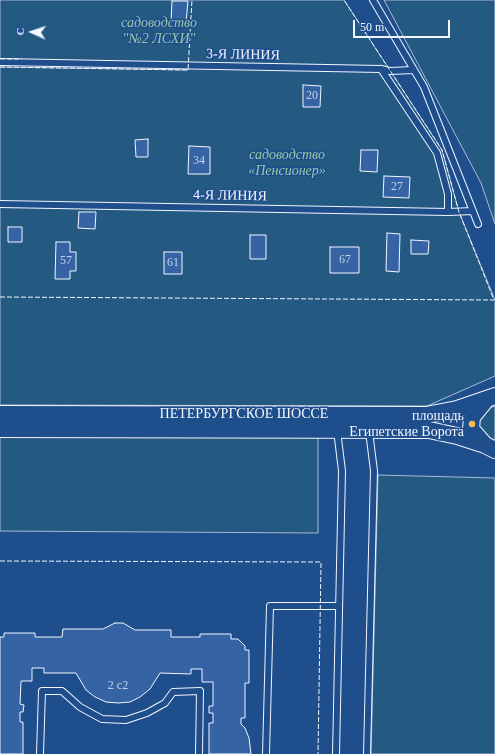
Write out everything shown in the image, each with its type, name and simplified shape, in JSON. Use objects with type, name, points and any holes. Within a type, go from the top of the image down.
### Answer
[{"type":"main road","name":"ПЕТЕРБУРГСКОЕ ШОССЕ","points":[[0,414],[426,415],[457,409],[490,398]]},
{"type":"main road","points":[[490,398],[472,417],[471,423],[474,434],[490,448]]},
{"type":"main road","name":"ПЕТЕРБУРГСКОЕ ШОССЕ","points":[[0,429],[429,430],[457,436],[490,448]]},
{"type":"lane","points":[[372,0],[412,70],[424,87],[478,224]]},
{"type":"lane","name":"3-Я ЛИНИЯ","points":[[0,62],[381,69],[390,71],[412,70]]},
{"type":"lane","points":[[381,69],[437,153],[448,194],[448,212]]},
{"type":"lane","name":"4-Я ЛИНИЯ","points":[[0,204],[448,212],[473,211]]},
{"type":"lane","points":[[336,754],[342,471],[337,430]]},
{"type":"lane","points":[[367,754],[374,471],[369,430]]},
{"type":"lane","points":[[266,754],[270,606],[339,606]]},
{"type":"lane","points":[[40,754],[42,691],[62,691],[80,707],[102,719],[126,720],[147,713],[165,703],[173,692],[200,691],[199,754]]},
{"type":"green space","name":"садоводство «Пенсионер»","points":[[0,0],[344,0],[442,150],[459,212],[495,300],[495,376],[427,406],[0,405],[0,67],[188,70],[188,64],[0,59]]},
{"type":"green space","points":[[384,0],[495,0],[495,224],[481,183]]},
{"type":"green space","points":[[495,406],[495,440],[486,436],[478,427],[479,417],[486,409]]},
{"type":"green space","points":[[0,436],[318,437],[318,533],[0,531]]},
{"type":"green space","points":[[378,475],[495,478],[495,754],[371,754]]},
{"type":"building","points":[[172,1],[188,1],[186,23],[171,22]]},
{"type":"building","points":[[303,85],[321,86],[320,107],[303,107]]},
{"type":"building","points":[[148,139],[148,157],[136,157],[135,140]]},
{"type":"building","points":[[189,146],[210,147],[210,174],[188,174]]},
{"type":"building","points":[[361,150],[378,150],[377,172],[360,171]]},
{"type":"building","points":[[384,176],[410,177],[409,198],[383,197]]},
{"type":"building","points":[[79,212],[96,212],[95,229],[78,228]]},
{"type":"building","points":[[8,227],[22,227],[22,242],[8,242]]},
{"type":"building","points":[[387,233],[400,234],[399,272],[386,271]]},
{"type":"building","points":[[250,235],[266,235],[266,259],[250,259]]},
{"type":"building","points":[[411,240],[429,241],[428,254],[411,254]]},
{"type":"building","points":[[56,242],[70,242],[70,252],[76,252],[76,271],[70,271],[70,279],[55,279]]},
{"type":"building","points":[[330,247],[359,247],[359,273],[330,273]]},
{"type":"building","points":[[164,252],[182,252],[182,274],[164,274]]},
{"type":"building","points":[[115,623],[123,623],[135,630],[171,630],[171,637],[200,637],[200,634],[231,634],[231,639],[238,639],[245,646],[245,650],[249,650],[249,683],[245,683],[245,718],[241,718],[241,724],[245,728],[249,738],[251,754],[209,754],[209,723],[213,723],[213,713],[209,713],[209,706],[213,706],[213,682],[202,682],[202,669],[191,669],[191,674],[160,673],[150,689],[140,697],[130,702],[118,703],[106,702],[95,697],[86,690],[76,673],[44,673],[44,668],[32,668],[32,681],[21,681],[20,704],[24,705],[23,712],[20,712],[20,722],[23,722],[23,754],[0,754],[0,637],[4,637],[4,633],[35,633],[35,637],[62,637],[63,629],[103,629]]},
{"type":"fence","points":[[0,67],[188,70],[192,0]]},
{"type":"fence","points":[[0,297],[494,300],[459,212],[442,150],[344,0]]},
{"type":"fence","points":[[0,59],[22,59]]},
{"type":"fence","points":[[0,561],[321,562],[318,754]]},
{"type":"place","name":"площадь Египетские Ворота","points":[[472,424]]},
{"type":"park label","name":"садоводство \"№2 ЛСХИ\"","points":[[159,32]]}]
